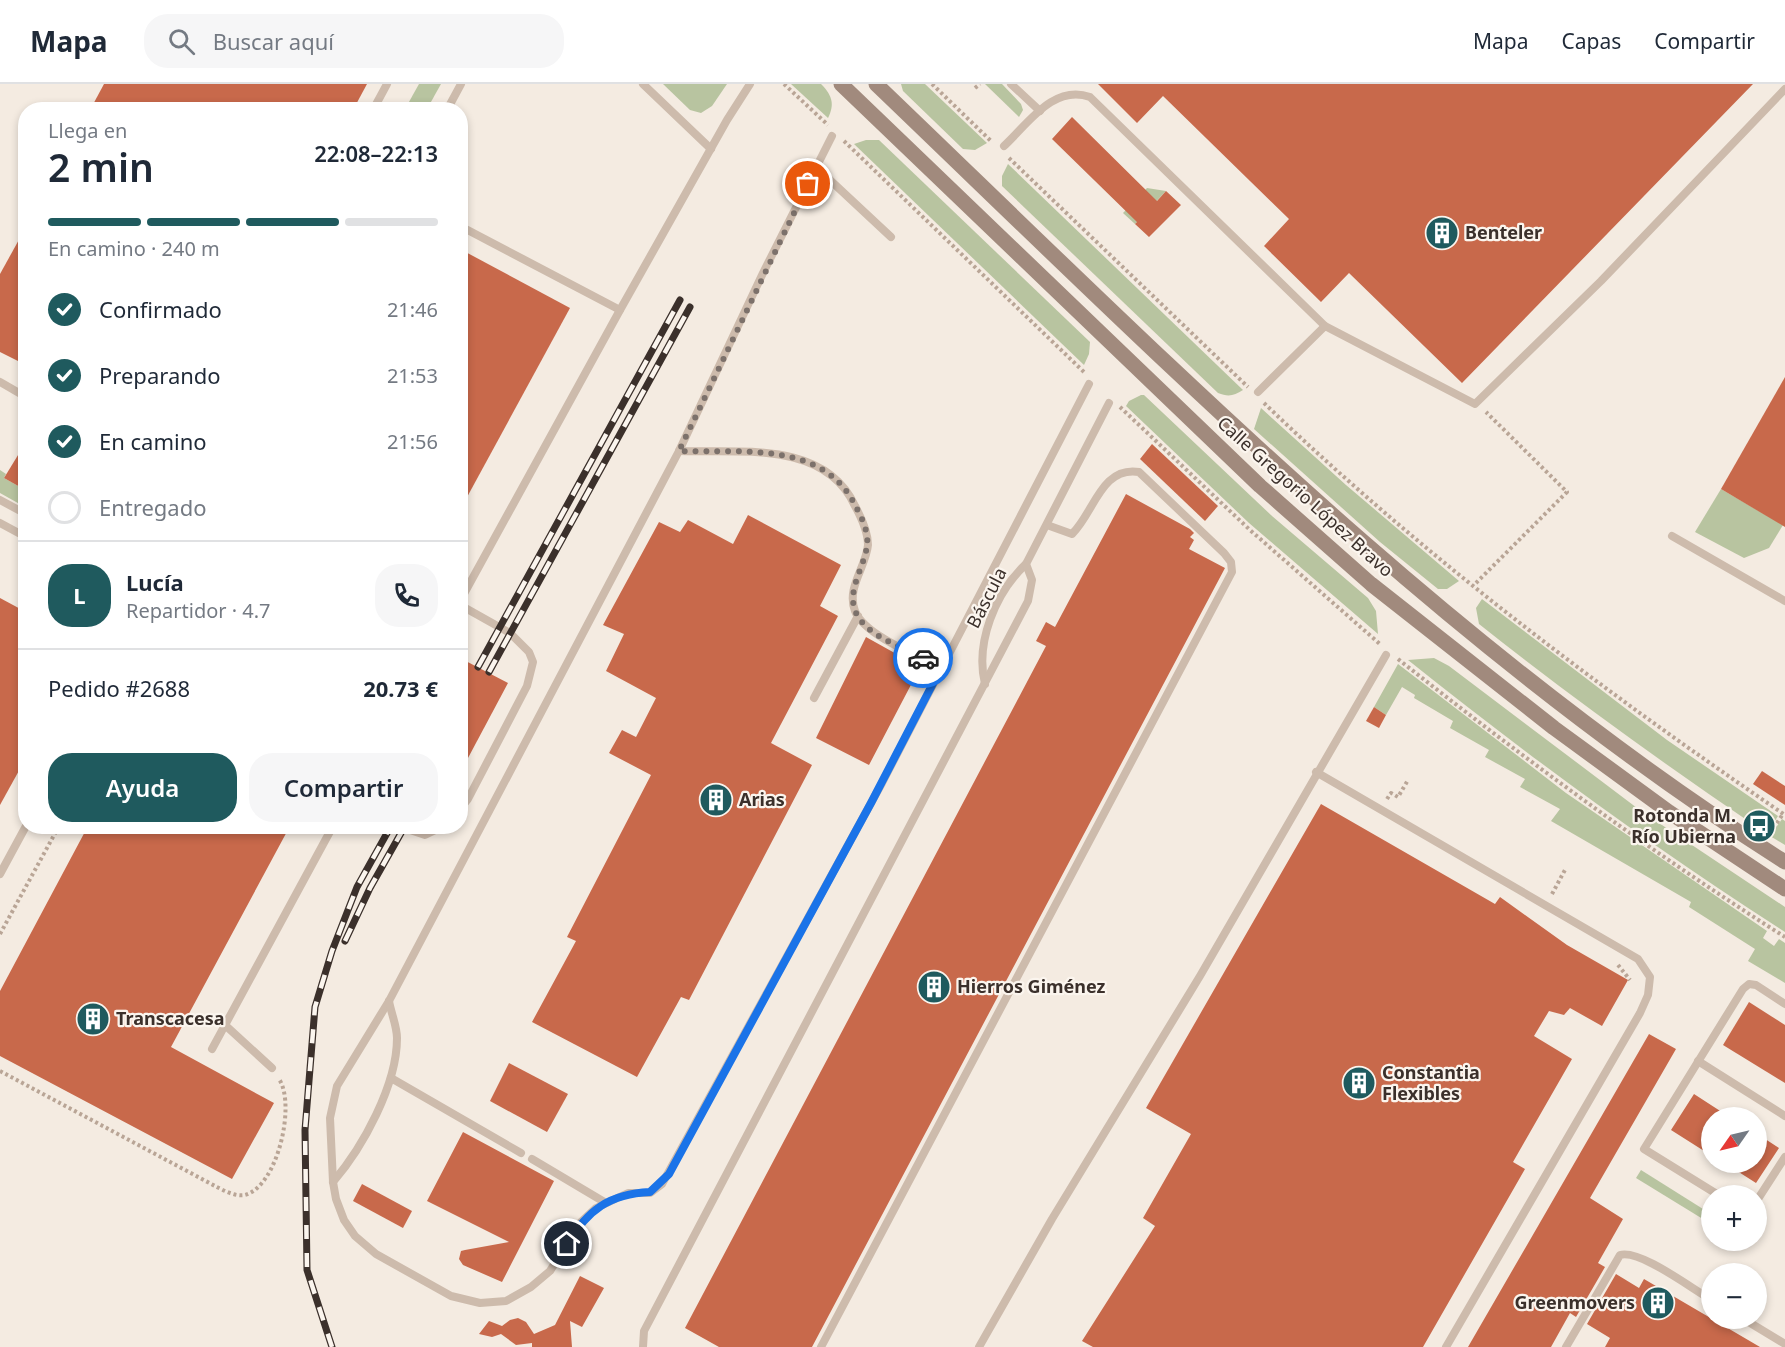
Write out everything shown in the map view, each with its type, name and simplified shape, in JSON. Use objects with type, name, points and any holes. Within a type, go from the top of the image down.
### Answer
[{"type":"main road","name":"Calle Gregorio López Bravo","points":[[841,84],[1260,486],[1371,584],[1554,728],[1669,812],[1785,889]]},
{"type":"main road","name":"Calle Gregorio López Bravo","points":[[876,84],[1251,444],[1404,579],[1578,717],[1785,862]]},
{"type":"lane","points":[[377,102],[387,84]]},
{"type":"lane","points":[[451,102],[461,84]]},
{"type":"lane","points":[[643,84],[711,149]]},
{"type":"lane","points":[[468,588],[620,310],[750,84]]},
{"type":"lane","points":[[1011,84],[1040,111]]},
{"type":"lane","points":[[1004,146],[1040,111],[1063,95],[1079,93],[1090,97],[1325,326],[1475,404],[1601,281],[1785,89]]},
{"type":"lane","points":[[832,136],[763,273],[679,451],[389,1001],[345,1072],[332,1100],[333,1182],[344,1221],[355,1236],[376,1254],[451,1296],[480,1302],[506,1301],[531,1287],[550,1271],[581,1222],[606,1203],[628,1193],[650,1192],[669,1174],[871,803],[1090,382]]},
{"type":"lane","points":[[816,167],[891,237]]},
{"type":"lane","points":[[468,230],[620,310]]},
{"type":"lane","points":[[1256,393],[1325,326]]},
{"type":"lane","points":[[0,382],[18,392]]},
{"type":"lane","name":"Báscula","points":[[985,684],[980,665],[986,628],[1014,574],[1026,564],[1113,404]]},
{"type":"lane","points":[[679,451],[787,455],[821,466],[853,500],[864,524],[868,545],[852,596],[858,616],[876,634],[941,668]]},
{"type":"lane","points":[[821,1347],[1232,572],[1232,562],[1224,553],[1139,472],[1129,470],[1111,478],[1081,525],[1072,534],[1047,525]]},
{"type":"lane","points":[[0,500],[18,510]]},
{"type":"lane","points":[[0,523],[18,533]]},
{"type":"lane","points":[[1672,536],[1785,601]]},
{"type":"lane","points":[[643,1347],[644,1331],[1029,601],[1032,580],[1026,564]]},
{"type":"lane","points":[[1775,595],[1785,591]]},
{"type":"lane","points":[[468,608],[510,633],[529,652],[533,662],[527,686],[468,799]]},
{"type":"lane","points":[[814,698],[858,616]]},
{"type":"lane","points":[[979,1347],[1052,1219],[1200,976],[1316,772],[1389,654]]},
{"type":"lane","points":[[1316,772],[1638,959],[1650,977],[1648,995],[1640,1013],[1446,1347]]},
{"type":"lane","points":[[0,874],[22,834]]},
{"type":"lane","points":[[212,1049],[329,834]]},
{"type":"lane","points":[[1702,1185],[1644,1149],[1749,984],[1756,985],[1785,1004]]},
{"type":"lane","points":[[333,1182],[348,1164],[391,1078],[397,1037],[389,1001]]},
{"type":"lane","points":[[225,1025],[272,1068]]},
{"type":"lane","points":[[1698,1061],[1785,1116]]},
{"type":"lane","points":[[391,1078],[521,1153]]},
{"type":"lane","points":[[1767,1185],[1785,1157]]},
{"type":"lane","points":[[532,1160],[606,1203]]},
{"type":"lane","points":[[1566,1347],[1620,1255],[1627,1253],[1641,1258],[1701,1293]]},
{"type":"lane","points":[[1760,1329],[1785,1344]]},
{"type":"path","points":[[784,84],[1090,382]]},
{"type":"path","points":[[932,84],[1256,393]]},
{"type":"path","points":[[975,88],[980,84]]},
{"type":"path","points":[[1262,402],[1406,531],[1573,666],[1784,814],[1770,833],[1764,829]]},
{"type":"path","points":[[1113,404],[1389,654],[1584,801],[1785,937]]},
{"type":"path","points":[[1475,404],[1496,420],[1567,492],[1476,583]]},
{"type":"path","points":[[0,934],[55,834]]},
{"type":"path","points":[[1612,961],[1630,980]]},
{"type":"path","points":[[0,1071],[214,1186],[244,1195],[259,1189],[271,1171],[281,1142],[286,1088],[272,1068]]},
{"type":"green space","points":[[419,84],[441,84],[431,102],[409,102]]},
{"type":"green space","points":[[663,84],[727,84],[712,106],[701,113],[690,110]]},
{"type":"green space","points":[[791,84],[821,84],[831,100],[828,118]]},
{"type":"green space","points":[[901,84],[925,84],[987,143],[975,150],[963,149],[903,91]]},
{"type":"green space","points":[[985,84],[1002,84],[1021,104],[1023,110],[1019,117]]},
{"type":"green space","points":[[866,140],[879,140],[1090,342],[1089,354],[1084,365],[854,144]]},
{"type":"green space","points":[[1008,164],[1243,390],[1231,395],[1218,393],[1002,186],[1002,176]]},
{"type":"green space","points":[[1147,188],[1166,191],[1135,224],[1123,213]]},
{"type":"green space","points":[[1144,395],[1272,516],[1368,598],[1376,611],[1378,634],[1249,523],[1126,406],[1129,401]]},
{"type":"green space","points":[[1261,408],[1346,485],[1459,581],[1447,589],[1438,589],[1380,542],[1254,429]]},
{"type":"green space","points":[[0,470],[6,474],[4,478],[18,486],[18,503],[0,493]]},
{"type":"green space","points":[[1721,489],[1783,525],[1769,548],[1744,558],[1695,532]]},
{"type":"green space","points":[[1482,599],[1667,740],[1778,816],[1771,827],[1758,819],[1754,825],[1719,801],[1580,702],[1479,624],[1476,608]]},
{"type":"green space","points":[[1434,658],[1449,666],[1641,811],[1785,907],[1785,932],[1688,868],[1593,801],[1408,660]]},
{"type":"green space","points":[[1398,664],[1566,793],[1767,931],[1763,938],[1774,946],[1779,939],[1785,943],[1785,983],[1748,961],[1755,949],[1689,907],[1691,902],[1551,821],[1560,809],[1520,787],[1525,779],[1485,757],[1489,750],[1450,728],[1453,721],[1414,698],[1415,695],[1402,687],[1386,715],[1374,707]]},
{"type":"green space","points":[[1782,819],[1785,821],[1785,845],[1770,836]]},
{"type":"green space","points":[[1641,1170],[1701,1208],[1701,1218],[1636,1178]]},
{"type":"building","points":[[104,84],[367,84],[357,102],[94,102]]},
{"type":"building","name":"Benteler","points":[[1098,84],[1753,84],[1462,383],[1349,273],[1321,302],[1264,246],[1289,219],[1163,96],[1137,123]]},
{"type":"building","points":[[1072,117],[1157,201],[1166,191],[1181,205],[1149,237],[1135,224],[1137,222],[1052,139]]},
{"type":"building","points":[[18,241],[18,361],[0,352],[0,274]]},
{"type":"building","points":[[468,253],[570,308],[468,495]]},
{"type":"building","points":[[1785,377],[1785,527],[1721,489]]},
{"type":"building","points":[[1152,444],[1218,506],[1205,521],[1140,459]]},
{"type":"building","points":[[18,455],[18,486],[4,478]]},
{"type":"building","name":"Hierros Giménez","points":[[1126,494],[1190,529],[1194,533],[1190,537],[1194,540],[1189,549],[1225,568],[812,1347],[719,1347],[685,1328],[1046,646],[1036,641],[1046,622],[1055,627]]},
{"type":"building","name":"Arias","points":[[748,515],[841,565],[820,606],[838,616],[771,743],[812,765],[689,1000],[681,997],[637,1077],[532,1022],[576,941],[567,937],[651,775],[609,753],[622,730],[636,737],[656,698],[606,671],[624,634],[603,625],[659,522],[680,532],[688,520],[733,544]]},
{"type":"building","points":[[0,598],[18,608],[18,772],[0,805]]},
{"type":"building","points":[[866,637],[909,661],[904,673],[914,679],[869,765],[816,738]]},
{"type":"building","points":[[468,662],[508,683],[468,758]]},
{"type":"building","points":[[1374,707],[1386,715],[1379,728],[1366,721]]},
{"type":"building","points":[[1762,771],[1785,786],[1785,805],[1753,784]]},
{"type":"building","name":"Constantia Flexibles","points":[[1321,804],[1495,904],[1500,897],[1567,945],[1628,980],[1602,1026],[1570,1008],[1564,1015],[1549,1011],[1534,1036],[1572,1059],[1513,1162],[1525,1169],[1423,1347],[1093,1347],[1082,1341],[1155,1226],[1143,1218],[1191,1134],[1146,1108]]},
{"type":"building","name":"Transcacesa","points":[[84,834],[286,834],[171,1047],[274,1103],[232,1179],[0,1056],[0,991]]},
{"type":"building","points":[[1749,1002],[1785,1025],[1785,1083],[1723,1045]]},
{"type":"building","points":[[1649,1034],[1676,1049],[1590,1198],[1623,1219],[1598,1263],[1605,1267],[1576,1317],[1570,1313],[1551,1347],[1468,1347]]},
{"type":"building","points":[[509,1063],[568,1094],[547,1132],[490,1101]]},
{"type":"building","points":[[1694,1094],[1714,1107],[1701,1107],[1701,1149],[1671,1130]]},
{"type":"building","points":[[463,1132],[554,1181],[502,1282],[463,1265],[459,1259],[461,1251],[509,1242],[427,1201]]},
{"type":"building","points":[[1767,1140],[1779,1148],[1767,1166]]},
{"type":"building","points":[[1740,1173],[1763,1173],[1756,1183]]},
{"type":"building","points":[[362,1184],[412,1211],[403,1228],[353,1201]]},
{"type":"building","name":"Greenmovers","points":[[1616,1274],[1639,1288],[1644,1279],[1701,1312],[1701,1329],[1729,1329],[1760,1347],[1605,1347],[1610,1338],[1587,1324]]},
{"type":"building","points":[[580,1276],[604,1288],[582,1327],[570,1321],[572,1347],[532,1347],[532,1343],[516,1345],[501,1334],[492,1337],[479,1334],[489,1321],[502,1326],[518,1318],[526,1322],[534,1334],[555,1325]]},
{"type":"railway","points":[[478,667],[680,300]]},
{"type":"railway","points":[[489,672],[690,307]]},
{"type":"railway","points":[[332,1347],[307,1270],[305,1130],[315,1007],[332,951],[357,887],[387,834]]},
{"type":"railway","points":[[345,941],[370,888],[400,834]]},
{"type":"way so far","points":[[808,184],[790,217],[679,451],[787,455],[821,466],[853,500],[864,524],[868,545],[852,596],[855,611],[863,623],[876,634],[923,658]]},
{"type":"place","name":"Benteler","points":[[1442,233]]},
{"type":"place","name":"Arias","points":[[716,800]]},
{"type":"place","name":"Rotonda M. Río Ubierna","points":[[1759,826]]},
{"type":"place","name":"Hierros Giménez","points":[[934,987]]},
{"type":"place","name":"Transcacesa","points":[[93,1019]]},
{"type":"place","name":"Constantia Flexibles","points":[[1359,1083]]},
{"type":"place","name":"Greenmovers","points":[[1658,1303]]},
{"type":"route","points":[[567,1244],[581,1222],[596,1208],[628,1193],[650,1192],[662,1184],[669,1174],[871,803],[941,668],[923,658]]}]
